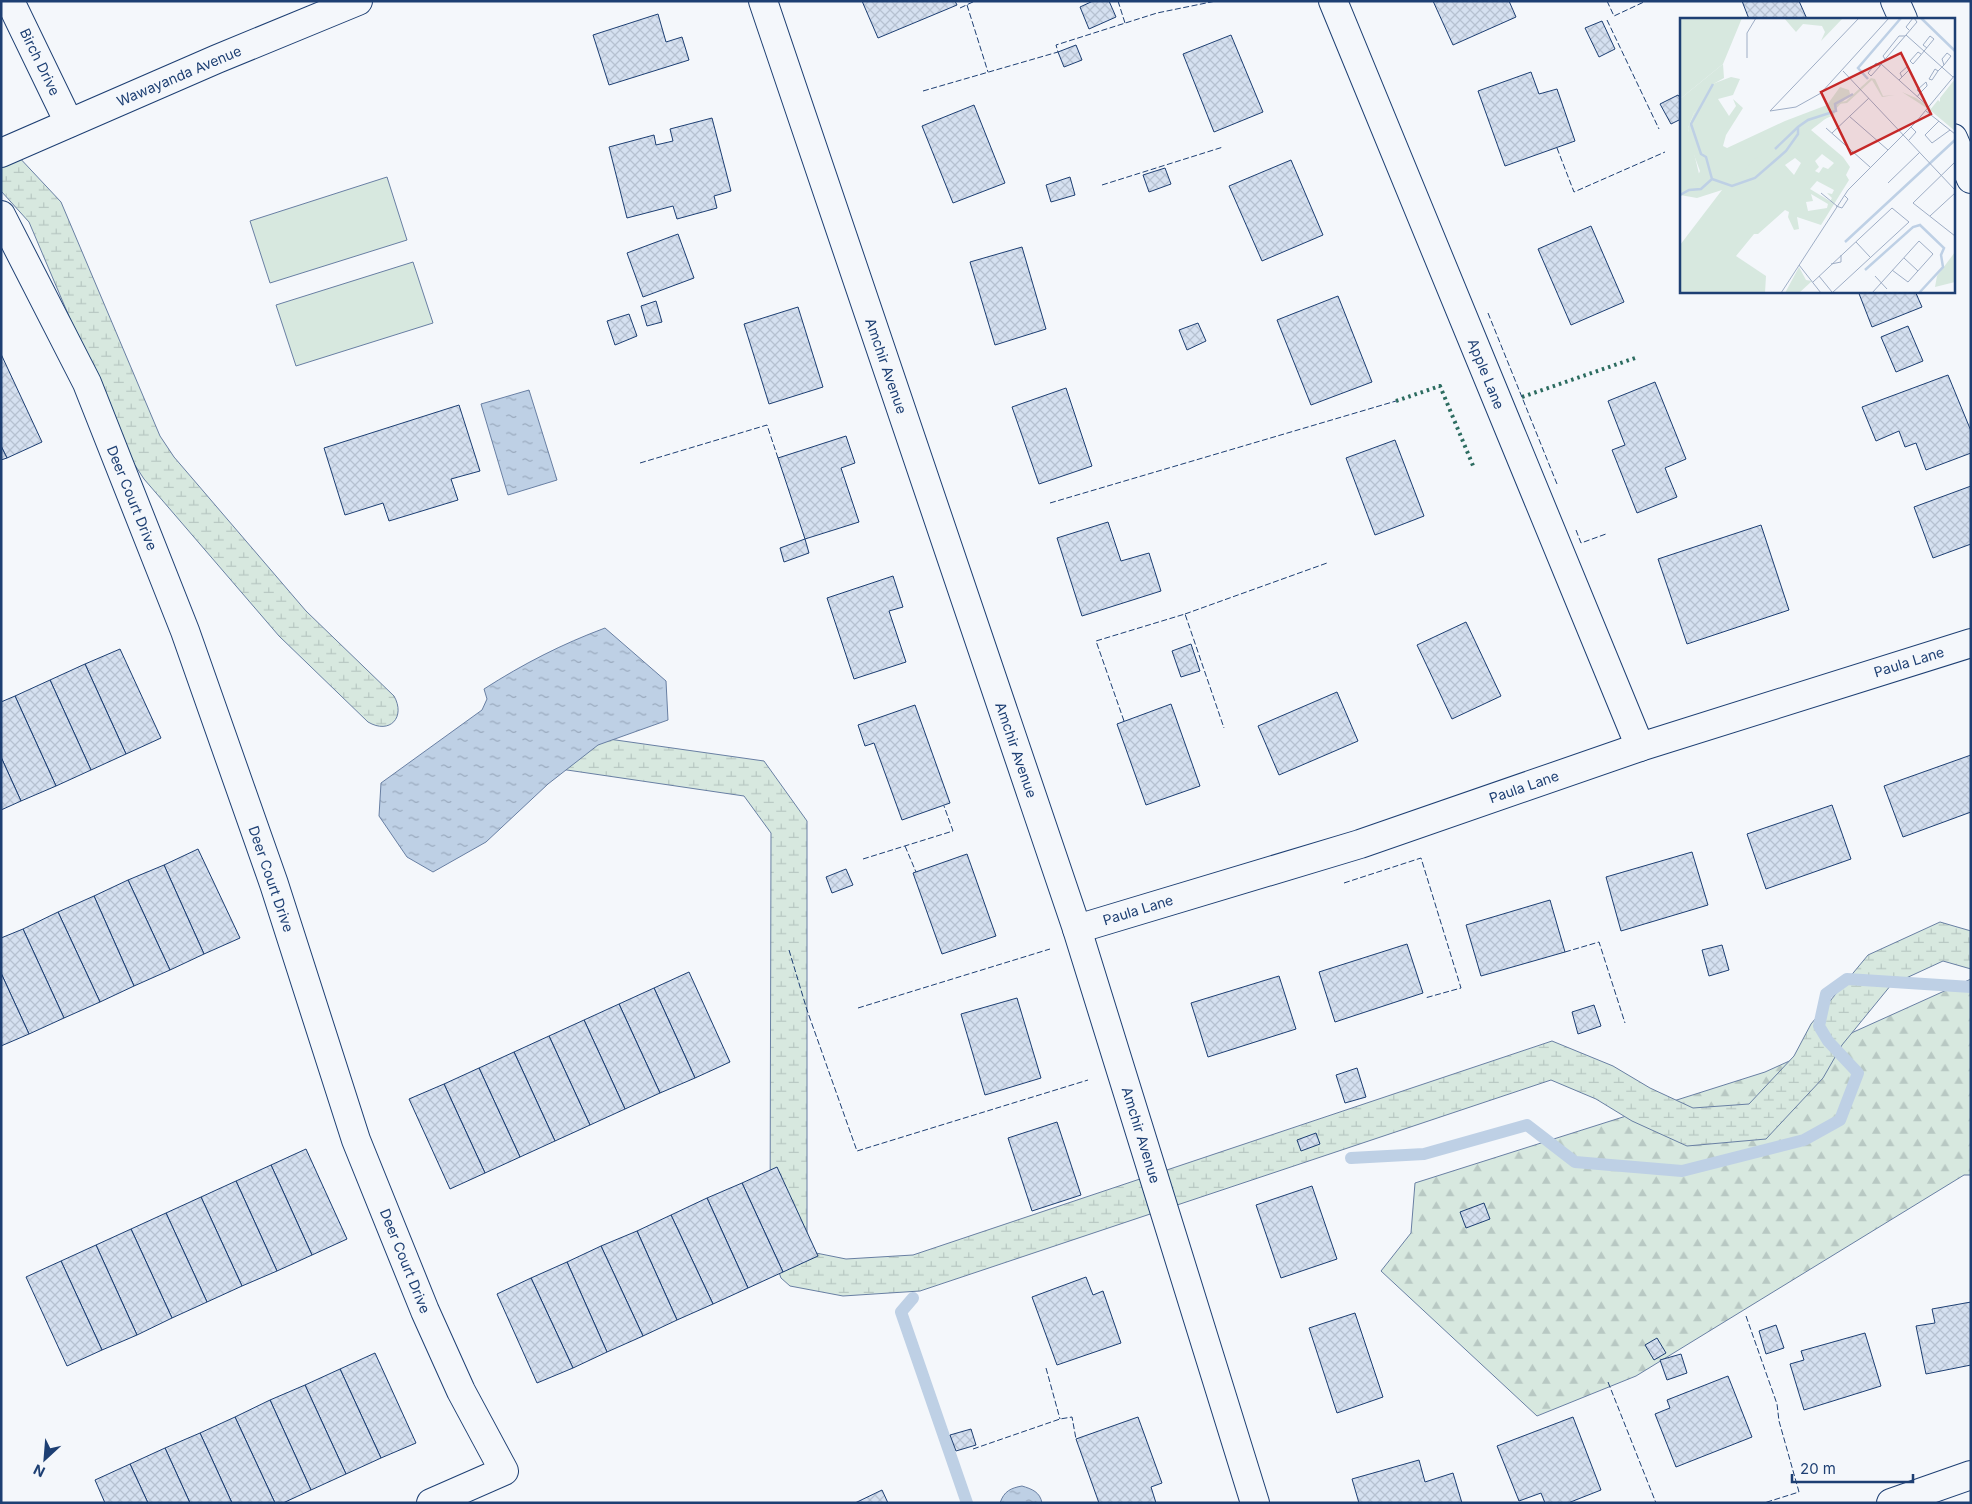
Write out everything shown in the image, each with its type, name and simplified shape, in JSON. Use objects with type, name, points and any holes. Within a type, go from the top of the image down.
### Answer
[{"type":"street","name":"Birch Drive","points":[[10,1],[69,124]]},
{"type":"street","name":"Wawayanda Avenue","points":[[1,153],[217,59],[358,1]]},
{"type":"street","name":"Amchir Avenue","points":[[763,1],[1076,929],[1255,1503]]},
{"type":"street","name":"Apple Lane","points":[[1333,1],[1640,747]]},
{"type":"street","points":[[1895,1],[1902,18]]},
{"type":"street","points":[[1954,140],[1971,179]]},
{"type":"street","name":"Deer Court Drive","points":[[1,215],[87,383],[185,632],[274,884],[356,1140],[425,1311],[457,1382],[504,1470],[431,1503]]},
{"type":"street","name":"Paula Lane","points":[[1076,929],[1360,844],[1640,747],[1971,643]]},
{"type":"street","points":[[1890,1503],[1971,1475]]},
{"type":"green space","points":[[1,138],[61,202],[160,436],[174,457],[306,611],[394,696],[398,711],[394,722],[383,726],[368,722],[279,636],[144,479],[127,453],[29,222],[1,191]]},
{"type":"green space","points":[[387,177],[407,240],[270,283],[250,221]]},
{"type":"green space","points":[[413,262],[433,323],[296,366],[276,305]]},
{"type":"green space","points":[[538,729],[764,761],[807,821],[807,1241],[811,1252],[846,1259],[913,1255],[1552,1041],[1613,1066],[1650,1088],[1693,1108],[1749,1104],[1794,1056],[1811,1024],[1868,955],[1940,922],[1971,931],[1971,969],[1943,961],[1891,985],[1842,1045],[1823,1078],[1766,1139],[1687,1146],[1632,1121],[1596,1099],[1551,1080],[920,1291],[843,1296],[790,1286],[781,1278],[770,1247],[771,833],[744,796],[533,765]]},
{"type":"green space","points":[[1971,979],[1971,1175],[1964,1175],[1636,1376],[1537,1416],[1381,1271],[1411,1233],[1415,1183],[1765,1072]]},
{"type":"water","points":[[529,390],[557,480],[508,495],[481,404]]},
{"type":"water","points":[[605,628],[666,681],[668,720],[598,745],[548,784],[486,842],[433,872],[407,857],[379,816],[381,783],[482,710],[487,699],[484,689],[543,655]]},
{"type":"water","points":[[1022,1486],[1035,1492],[1042,1503],[1000,1503],[1008,1491]]},
{"type":"building","points":[[862,1],[955,1],[957,5],[878,38]]},
{"type":"building","points":[[1093,1],[1109,1],[1116,17],[1089,29],[1080,7]]},
{"type":"building","points":[[1433,1],[1509,1],[1516,17],[1453,45]]},
{"type":"building","points":[[1742,1],[1799,1],[1807,18],[1749,18]]},
{"type":"building","points":[[658,14],[666,42],[682,37],[689,60],[609,85],[593,35]]},
{"type":"building","points":[[1602,21],[1615,49],[1599,57],[1585,28]]},
{"type":"building","points":[[1231,35],[1263,112],[1214,132],[1183,54]]},
{"type":"building","points":[[1076,45],[1082,60],[1064,67],[1058,52]]},
{"type":"building","points":[[1531,72],[1539,94],[1557,89],[1575,141],[1505,166],[1478,91]]},
{"type":"building","points":[[1678,95],[1680,98],[1680,120],[1671,124],[1660,104]]},
{"type":"building","points":[[974,105],[1005,183],[953,203],[922,126]]},
{"type":"building","points":[[712,118],[731,191],[714,196],[717,208],[677,219],[673,206],[627,218],[609,147],[654,135],[656,145],[673,141],[670,129]]},
{"type":"building","points":[[1291,160],[1323,235],[1262,261],[1229,186]]},
{"type":"building","points":[[1165,168],[1171,184],[1149,192],[1143,175]]},
{"type":"building","points":[[1070,177],[1075,195],[1051,202],[1046,185]]},
{"type":"building","points":[[1591,226],[1624,302],[1571,325],[1538,249]]},
{"type":"building","points":[[678,234],[694,278],[643,297],[627,253]]},
{"type":"building","points":[[1022,247],[1046,329],[995,345],[970,262]]},
{"type":"building","points":[[1858,292],[1915,292],[1922,307],[1872,327]]},
{"type":"building","points":[[1338,296],[1372,382],[1311,405],[1277,320]]},
{"type":"building","points":[[656,301],[662,322],[647,326],[641,306]]},
{"type":"building","points":[[798,307],[823,387],[769,404],[744,324]]},
{"type":"building","points":[[629,314],[637,336],[615,345],[607,321]]},
{"type":"building","points":[[1198,323],[1206,341],[1187,350],[1179,330]]},
{"type":"building","points":[[1908,326],[1923,361],[1896,372],[1881,337]]},
{"type":"building","points":[[1,354],[42,442],[7,458],[1,446]]},
{"type":"building","points":[[1948,375],[1971,431],[1971,453],[1926,470],[1916,443],[1905,447],[1899,431],[1876,441],[1862,407]]},
{"type":"building","points":[[1655,382],[1686,459],[1665,468],[1677,497],[1637,513],[1612,450],[1625,445],[1608,401]]},
{"type":"building","points":[[1066,388],[1092,466],[1039,484],[1012,407]]},
{"type":"building","points":[[459,405],[480,471],[451,479],[458,500],[389,521],[383,503],[345,515],[324,448]]},
{"type":"building","points":[[846,436],[855,463],[841,468],[859,522],[805,539],[778,458]]},
{"type":"building","points":[[1395,440],[1424,516],[1375,535],[1346,458]]},
{"type":"building","points":[[1,446],[7,458],[1,460]]},
{"type":"building","points":[[1971,486],[1971,544],[1933,558],[1914,507]]},
{"type":"building","points":[[1108,522],[1121,561],[1149,553],[1161,591],[1082,616],[1057,538]]},
{"type":"building","points":[[1761,525],[1789,610],[1687,644],[1658,559]]},
{"type":"building","points":[[805,539],[809,553],[784,562],[780,548]]},
{"type":"building","points":[[893,576],[903,607],[889,611],[906,662],[854,679],[827,598]]},
{"type":"building","points":[[1466,622],[1501,696],[1452,719],[1417,645]]},
{"type":"building","points":[[1191,644],[1200,671],[1181,677],[1172,651]]},
{"type":"building","points":[[120,649],[161,738],[126,754],[85,664]]},
{"type":"building","points":[[85,664],[126,754],[91,770],[50,680]]},
{"type":"building","points":[[50,680],[91,770],[56,786],[15,696]]},
{"type":"building","points":[[1337,692],[1358,741],[1279,775],[1258,726]]},
{"type":"building","points":[[15,696],[56,786],[21,801],[1,757],[1,702]]},
{"type":"building","points":[[1171,704],[1200,786],[1146,805],[1117,724]]},
{"type":"building","points":[[915,705],[950,803],[902,820],[874,743],[865,746],[858,725]]},
{"type":"building","points":[[1971,755],[1971,812],[1903,837],[1884,786]]},
{"type":"building","points":[[1,757],[21,801],[1,810]]},
{"type":"building","points":[[1832,805],[1851,859],[1766,889],[1747,834]]},
{"type":"building","points":[[198,849],[240,938],[204,954],[164,865]]},
{"type":"building","points":[[1692,852],[1708,905],[1621,931],[1606,877]]},
{"type":"building","points":[[967,854],[996,936],[942,954],[913,873]]},
{"type":"building","points":[[164,865],[204,954],[170,970],[128,880]]},
{"type":"building","points":[[846,869],[853,885],[832,893],[826,877]]},
{"type":"building","points":[[128,880],[170,970],[134,986],[94,896]]},
{"type":"building","points":[[94,896],[134,986],[100,1002],[58,912]]},
{"type":"building","points":[[1550,900],[1565,952],[1481,976],[1466,925]]},
{"type":"building","points":[[58,912],[100,1002],[64,1018],[23,929]]},
{"type":"building","points":[[23,929],[64,1018],[29,1034],[1,973],[1,938]]},
{"type":"building","points":[[1407,944],[1423,993],[1335,1022],[1319,972]]},
{"type":"building","points":[[1722,945],[1729,970],[1709,976],[1702,950]]},
{"type":"building","points":[[689,972],[730,1062],[695,1078],[654,988]]},
{"type":"building","points":[[1,973],[29,1034],[1,1046]]},
{"type":"building","points":[[1279,976],[1296,1029],[1208,1057],[1191,1003]]},
{"type":"building","points":[[654,988],[695,1078],[660,1093],[619,1004]]},
{"type":"building","points":[[1017,998],[1041,1078],[985,1095],[961,1014]]},
{"type":"building","points":[[619,1004],[660,1093],[625,1109],[584,1020]]},
{"type":"building","points":[[1594,1005],[1601,1026],[1578,1034],[1572,1012]]},
{"type":"building","points":[[584,1020],[625,1109],[590,1125],[549,1036]]},
{"type":"building","points":[[549,1036],[590,1125],[555,1141],[514,1052]]},
{"type":"building","points":[[514,1052],[555,1141],[520,1157],[479,1068]]},
{"type":"building","points":[[479,1068],[520,1157],[485,1173],[444,1084]]},
{"type":"building","points":[[1357,1068],[1366,1097],[1345,1103],[1336,1075]]},
{"type":"building","points":[[444,1084],[485,1173],[450,1189],[409,1099]]},
{"type":"building","points":[[1057,1122],[1081,1195],[1032,1211],[1008,1138]]},
{"type":"building","points":[[1316,1133],[1320,1144],[1301,1151],[1297,1140]]},
{"type":"building","points":[[306,1149],[347,1239],[312,1255],[271,1165]]},
{"type":"building","points":[[271,1165],[312,1255],[277,1271],[236,1181]]},
{"type":"building","points":[[777,1167],[818,1256],[783,1272],[742,1183]]},
{"type":"building","points":[[236,1181],[277,1271],[242,1286],[201,1197]]},
{"type":"building","points":[[742,1183],[783,1272],[748,1288],[707,1198]]},
{"type":"building","points":[[1312,1186],[1337,1259],[1281,1278],[1256,1205]]},
{"type":"building","points":[[201,1197],[242,1286],[207,1302],[166,1213]]},
{"type":"building","points":[[707,1198],[748,1288],[713,1304],[671,1215]]},
{"type":"building","points":[[1484,1203],[1490,1219],[1466,1228],[1460,1212]]},
{"type":"building","points":[[166,1213],[207,1302],[172,1318],[131,1229]]},
{"type":"building","points":[[671,1215],[713,1304],[677,1320],[637,1231]]},
{"type":"building","points":[[131,1229],[172,1318],[137,1335],[96,1245]]},
{"type":"building","points":[[637,1231],[677,1320],[643,1336],[601,1246]]},
{"type":"building","points":[[96,1245],[137,1335],[102,1350],[61,1261]]},
{"type":"building","points":[[601,1246],[643,1336],[607,1352],[567,1262]]},
{"type":"building","points":[[61,1261],[102,1350],[67,1366],[26,1277]]},
{"type":"building","points":[[567,1262],[607,1352],[573,1368],[531,1278]]},
{"type":"building","points":[[1086,1277],[1093,1295],[1103,1291],[1121,1343],[1057,1365],[1032,1297]]},
{"type":"building","points":[[531,1278],[573,1368],[537,1383],[497,1294]]},
{"type":"building","points":[[1971,1302],[1971,1365],[1926,1374],[1916,1326],[1935,1323],[1932,1309]]},
{"type":"building","points":[[1355,1313],[1383,1397],[1337,1413],[1309,1328]]},
{"type":"building","points":[[1776,1325],[1784,1348],[1766,1354],[1759,1331]]},
{"type":"building","points":[[1865,1333],[1881,1386],[1804,1410],[1790,1364],[1804,1360],[1801,1351]]},
{"type":"building","points":[[1657,1338],[1666,1353],[1654,1360],[1645,1345]]},
{"type":"building","points":[[375,1353],[416,1443],[381,1458],[340,1369]]},
{"type":"building","points":[[1681,1354],[1687,1373],[1667,1380],[1660,1360]]},
{"type":"building","points":[[340,1369],[381,1458],[346,1474],[305,1385]]},
{"type":"building","points":[[1728,1376],[1752,1437],[1676,1467],[1655,1414],[1670,1408],[1667,1400]]},
{"type":"building","points":[[305,1385],[346,1474],[311,1490],[270,1400]]},
{"type":"building","points":[[270,1400],[311,1490],[283,1503],[275,1503],[235,1417]]},
{"type":"building","points":[[235,1417],[275,1503],[232,1503],[200,1433]]},
{"type":"building","points":[[1138,1417],[1162,1483],[1151,1487],[1156,1503],[1099,1503],[1076,1439]]},
{"type":"building","points":[[1573,1417],[1601,1490],[1568,1503],[1545,1503],[1541,1493],[1519,1501],[1497,1446]]},
{"type":"building","points":[[971,1429],[976,1445],[956,1451],[950,1435]]},
{"type":"building","points":[[200,1433],[232,1503],[190,1503],[165,1448]]},
{"type":"building","points":[[165,1448],[190,1503],[148,1503],[130,1464]]},
{"type":"building","points":[[1419,1460],[1425,1482],[1453,1473],[1462,1503],[1359,1503],[1352,1479]]},
{"type":"building","points":[[130,1464],[148,1503],[105,1503],[95,1480]]},
{"type":"building","points":[[882,1490],[888,1503],[855,1503]]},
{"type":"waterway","points":[[1351,1158],[1424,1154],[1527,1125],[1575,1162],[1682,1171],[1804,1140],[1840,1120],[1858,1073],[1828,1041],[1819,1026],[1826,994],[1847,979],[1971,987]]},
{"type":"waterway","points":[[913,1298],[901,1312],[967,1503]]},
{"type":"hedge","points":[[1522,397],[1638,357]]},
{"type":"hedge","points":[[1396,401],[1440,386],[1474,468]]},
{"type":"fence","points":[[960,8],[975,1]]},
{"type":"fence","points":[[1118,1],[1125,23]]},
{"type":"fence","points":[[923,91],[1058,52],[1056,45],[1157,13],[1216,1]]},
{"type":"fence","points":[[1607,1],[1614,16],[1646,1]]},
{"type":"fence","points":[[967,5],[988,72]]},
{"type":"fence","points":[[1607,20],[1659,129]]},
{"type":"fence","points":[[1102,185],[1223,147]]},
{"type":"fence","points":[[1557,148],[1574,192],[1665,152]]},
{"type":"fence","points":[[1488,313],[1557,484]]},
{"type":"fence","points":[[1050,503],[1396,401]]},
{"type":"fence","points":[[640,463],[767,425],[778,458]]},
{"type":"fence","points":[[1576,530],[1581,543],[1606,534]]},
{"type":"fence","points":[[1185,614],[1327,563]]},
{"type":"fence","points":[[1124,721],[1096,641],[1185,614],[1224,728]]},
{"type":"fence","points":[[863,859],[953,831],[944,806]]},
{"type":"fence","points":[[905,846],[916,872]]},
{"type":"fence","points":[[1344,883],[1421,858],[1461,988],[1425,998]]},
{"type":"fence","points":[[1565,952],[1599,942],[1625,1023]]},
{"type":"fence","points":[[858,1008],[1050,949]]},
{"type":"fence","points":[[789,950],[807,1010],[857,1151],[1088,1080]]},
{"type":"fence","points":[[1746,1316],[1777,1404],[1779,1421],[1799,1492],[1764,1503]]},
{"type":"fence","points":[[1046,1368],[1060,1419]]},
{"type":"fence","points":[[1608,1382],[1656,1503]]},
{"type":"fence","points":[[973,1449],[1060,1419],[1072,1417],[1076,1439]]}]
